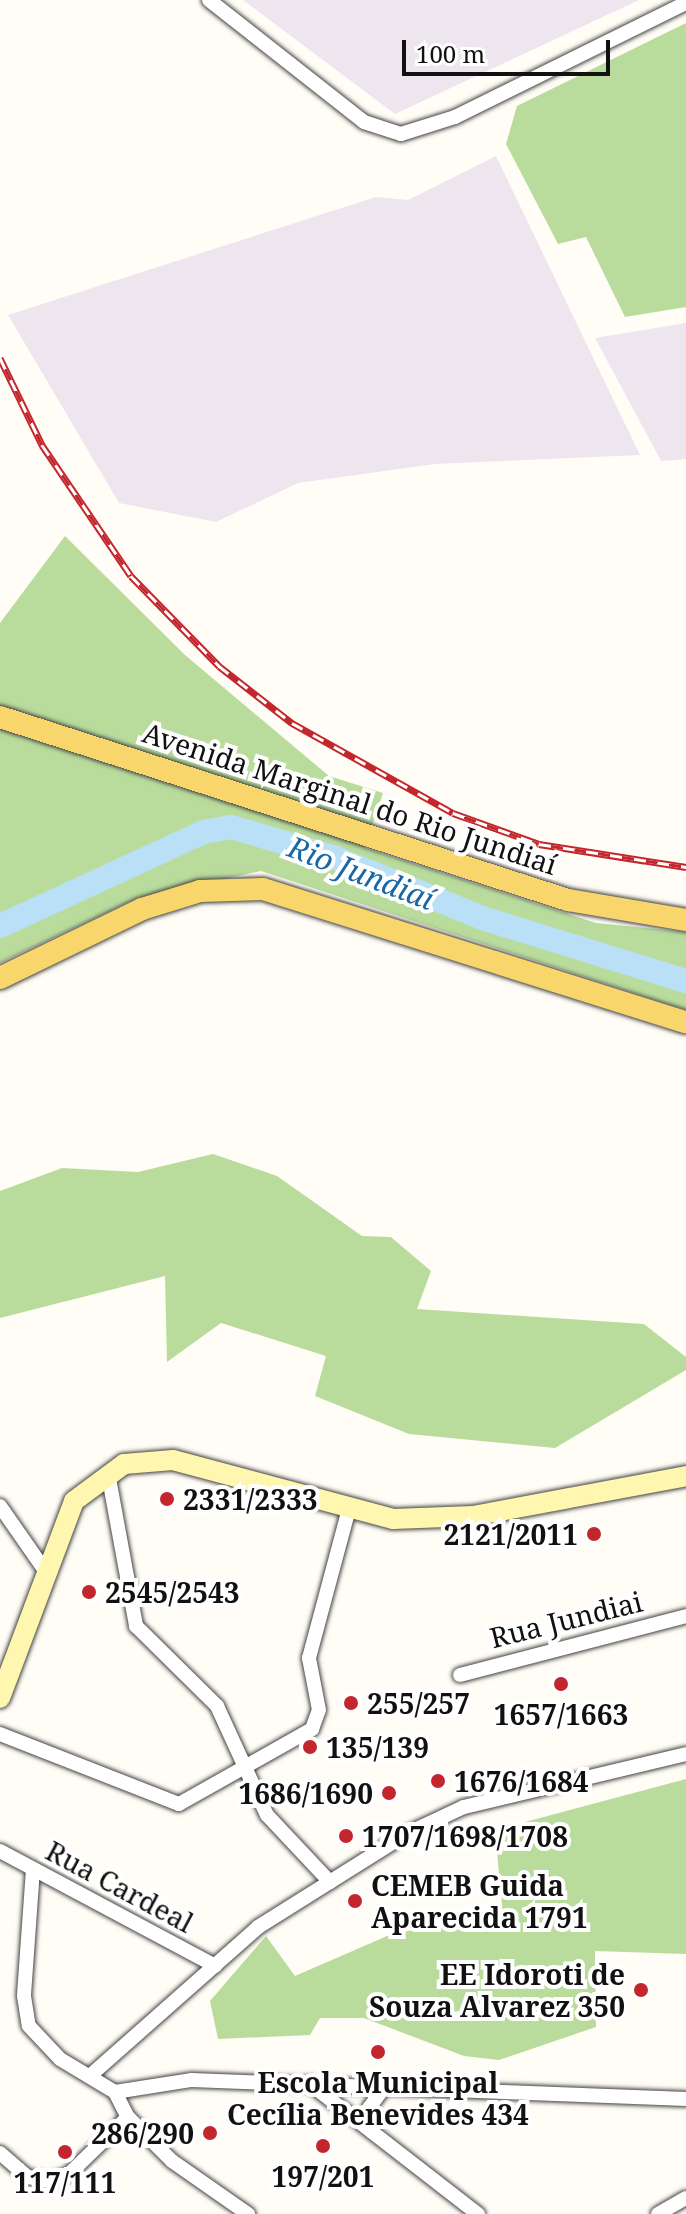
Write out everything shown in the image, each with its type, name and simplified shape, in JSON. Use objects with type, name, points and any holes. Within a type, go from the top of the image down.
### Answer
[{"type":"main road","name":"Avenida Marginal do Rio Jundiaí","points":[[0,717],[568,900],[686,920]]},
{"type":"main road","points":[[0,978],[142,909],[200,891],[263,889],[686,1022]]},
{"type":"main road","points":[[0,1698],[44,1569],[74,1501],[108,1473],[173,1460],[348,1512],[473,1516],[686,1476]]},
{"type":"street","points":[[209,0],[364,122],[401,134],[455,117],[686,3]]},
{"type":"street","points":[[108,1473],[136,1626],[217,1706],[277,1830],[330,1882]]},
{"type":"street","points":[[0,1506],[44,1569]]},
{"type":"street","points":[[0,1734],[179,1804],[247,1769],[318,1720],[309,1658],[348,1512]]},
{"type":"street","name":"Rua Jundiai","points":[[460,1675],[686,1616]]},
{"type":"street","points":[[92,2074],[258,1927],[330,1882],[464,1807],[686,1754]]},
{"type":"street","name":"Rua Cardeal","points":[[0,1851],[215,1966]]},
{"type":"street","points":[[33,1869],[24,1996],[29,2026],[60,2059],[92,2074],[115,2092],[128,2117],[172,2161],[248,2214]]},
{"type":"street","points":[[115,2092],[192,2080],[386,2085],[686,2099]]},
{"type":"street","points":[[309,2083],[478,2214]]},
{"type":"street","points":[[372,2132],[369,2108],[386,2085]]},
{"type":"street","points":[[0,2153],[28,2177],[51,2181],[69,2174],[128,2117]]},
{"type":"street","points":[[658,2214],[686,2198]]},
{"type":"shaded area","points":[[243,0],[639,0],[395,114]]},
{"type":"shaded area","points":[[496,156],[640,455],[435,464],[298,483],[216,522],[119,503],[8,315],[376,197],[408,200]]},
{"type":"shaded area","points":[[686,323],[686,459],[661,461],[595,338]]},
{"type":"green space","points":[[686,23],[686,307],[625,317],[586,237],[558,244],[506,144],[517,106]]},
{"type":"green space","points":[[65,536],[185,655],[329,776],[383,793],[365,848],[596,923],[686,932],[686,1010],[261,871],[137,898],[0,963],[0,623]]},
{"type":"green space","points":[[213,1154],[277,1176],[362,1236],[391,1237],[431,1271],[417,1309],[644,1324],[686,1357],[686,1370],[555,1448],[409,1434],[315,1396],[326,1356],[221,1323],[167,1362],[165,1276],[0,1318],[0,1191],[62,1168],[138,1172]]},
{"type":"green space","points":[[686,1779],[686,1954],[595,1951],[596,2027],[499,2060],[464,2056],[364,2018],[320,2018],[310,2035],[218,2039],[210,2001],[266,1936],[295,1976],[394,1933],[503,1916],[495,1830]]},
{"type":"waterway","name":"Rio Jundiaí","points":[[0,926],[203,832],[231,827],[336,858],[482,918],[686,981]]},
{"type":"railway","points":[[0,358],[42,445],[131,576],[219,666],[292,723],[453,813],[539,844],[686,867]]},
{"type":"place","name":"2331/2333","points":[[167,1499]]},
{"type":"place","name":"2121/2011","points":[[594,1534]]},
{"type":"place","name":"2545/2543","points":[[89,1592]]},
{"type":"place","name":"1657/1663","points":[[561,1684]]},
{"type":"place","name":"255/257","points":[[351,1703]]},
{"type":"place","name":"135/139","points":[[310,1747]]},
{"type":"place","name":"1676/1684","points":[[438,1781]]},
{"type":"place","name":"1686/1690","points":[[389,1793]]},
{"type":"place","name":"1707/1698/1708","points":[[346,1836]]},
{"type":"place","name":"CEMEB Guida Aparecida 1791","points":[[355,1901]]},
{"type":"place","name":"EE Idoroti de Souza Alvarez 350","points":[[641,1990]]},
{"type":"place","name":"Escola Municipal Cecília Benevides 434","points":[[378,2052]]},
{"type":"place","name":"286/290","points":[[210,2133]]},
{"type":"place","name":"197/201","points":[[323,2146]]},
{"type":"place","name":"117/111","points":[[65,2152]]}]
